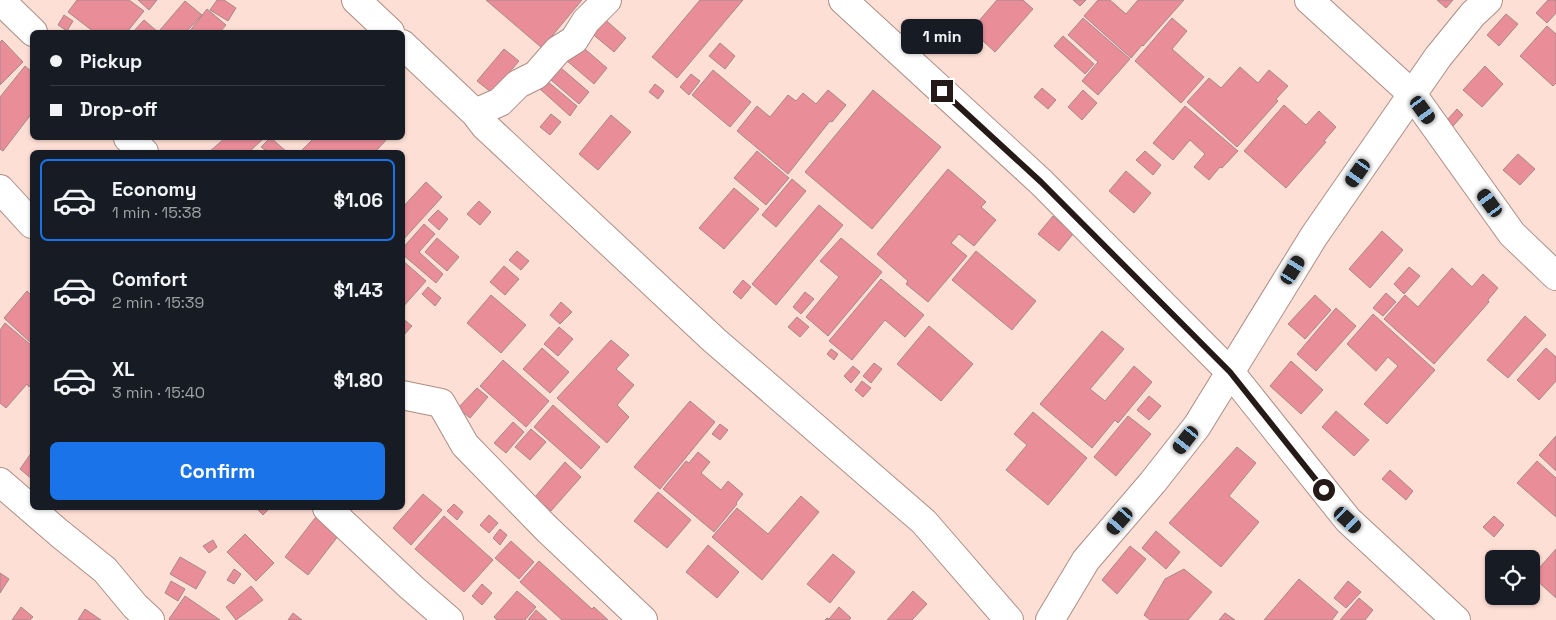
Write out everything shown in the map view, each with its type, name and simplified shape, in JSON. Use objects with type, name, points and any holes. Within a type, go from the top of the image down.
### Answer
[{"type":"street","points":[[0,0],[31,30]]},
{"type":"street","points":[[356,0],[388,30]]},
{"type":"street","points":[[475,113],[500,102],[518,84],[536,75],[558,50],[574,40],[586,21],[608,0]]},
{"type":"street","points":[[843,0],[1041,182],[1230,372],[1348,520],[1456,620]]},
{"type":"street","points":[[1309,0],[1412,94],[1512,234],[1556,276]]},
{"type":"street","points":[[1050,620],[1086,560],[1153,482],[1197,426],[1314,236],[1438,57],[1473,14],[1488,0]]},
{"type":"street","points":[[405,47],[475,113],[485,126],[714,340],[924,522],[1009,620]]},
{"type":"street","points":[[130,140],[142,150]]},
{"type":"street","points":[[0,189],[30,222]]},
{"type":"street","points":[[405,396],[441,403],[466,445],[546,528],[643,620]]},
{"type":"street","points":[[0,482],[30,508]]},
{"type":"street","points":[[32,510],[105,570],[135,606],[150,620]]},
{"type":"street","points":[[329,510],[410,587],[449,620]]},
{"type":"building","points":[[77,0],[129,0],[144,11],[129,30],[91,30],[68,12]]},
{"type":"building","points":[[138,0],[157,0],[149,10]]},
{"type":"building","points":[[217,0],[224,0],[236,8],[228,21],[210,10]]},
{"type":"building","points":[[486,0],[582,0],[542,48]]},
{"type":"building","points":[[700,0],[743,0],[677,78],[652,57]]},
{"type":"building","points":[[997,0],[1023,0],[1033,9],[995,52],[971,30]]},
{"type":"building","points":[[1073,0],[1086,0],[1080,6]]},
{"type":"building","points":[[1098,0],[1110,0],[1126,14],[1138,0],[1184,0],[1131,58],[1084,16]]},
{"type":"building","points":[[1437,0],[1453,0],[1446,8]]},
{"type":"building","points":[[1548,0],[1556,0],[1556,13],[1547,23],[1536,13]]},
{"type":"building","points":[[185,1],[202,15],[188,30],[160,30]]},
{"type":"building","points":[[207,9],[226,25],[222,30],[191,30]]},
{"type":"building","points":[[1506,14],[1518,24],[1499,46],[1487,35]]},
{"type":"building","points":[[64,15],[73,21],[68,30],[58,25]]},
{"type":"building","points":[[601,16],[626,38],[614,52],[589,31]]},
{"type":"building","points":[[1083,18],[1130,59],[1098,95],[1082,81],[1098,62],[1068,35]]},
{"type":"building","points":[[1172,18],[1187,31],[1172,49],[1204,77],[1181,103],[1135,61]]},
{"type":"building","points":[[144,20],[156,30],[135,30]]},
{"type":"building","points":[[1547,26],[1556,34],[1556,83],[1553,86],[1520,56]]},
{"type":"building","points":[[1063,36],[1094,64],[1085,74],[1054,46]]},
{"type":"building","points":[[2,40],[23,62],[0,85],[0,42]]},
{"type":"building","points":[[720,43],[735,56],[725,69],[709,56]]},
{"type":"building","points":[[579,44],[607,68],[594,84],[566,60]]},
{"type":"building","points":[[504,49],[519,61],[492,93],[477,81]]},
{"type":"building","points":[[25,66],[30,70],[30,116],[3,151],[0,149],[0,97]]},
{"type":"building","points":[[1485,66],[1503,84],[1482,107],[1463,90]]},
{"type":"building","points":[[1240,67],[1258,83],[1269,70],[1288,86],[1276,99],[1278,101],[1237,147],[1187,102],[1209,78],[1221,88]]},
{"type":"building","points":[[561,68],[589,92],[579,104],[551,80]]},
{"type":"building","points":[[713,70],[751,102],[730,127],[692,95]]},
{"type":"building","points":[[691,74],[700,81],[689,95],[680,87]]},
{"type":"building","points":[[547,81],[577,106],[570,116],[540,89]]},
{"type":"building","points":[[655,84],[664,91],[658,99],[649,92]]},
{"type":"building","points":[[1042,88],[1056,100],[1048,109],[1034,97]]},
{"type":"building","points":[[828,90],[846,105],[832,122],[830,121],[788,174],[737,131],[757,106],[770,117],[788,95],[796,101],[803,93],[816,104]]},
{"type":"building","points":[[873,90],[941,147],[872,229],[805,172]]},
{"type":"building","points":[[1083,90],[1097,103],[1082,120],[1068,107]]},
{"type":"building","points":[[1284,105],[1306,125],[1319,111],[1336,127],[1324,141],[1326,142],[1286,188],[1244,151]]},
{"type":"building","points":[[1185,106],[1238,151],[1209,180],[1194,167],[1205,154],[1190,140],[1173,160],[1153,143]]},
{"type":"building","points":[[1457,109],[1463,115],[1453,126],[1447,120]]},
{"type":"building","points":[[551,114],[561,122],[550,135],[540,127]]},
{"type":"building","points":[[611,115],[631,132],[598,170],[579,154]]},
{"type":"building","points":[[223,140],[262,140],[251,150],[211,150]]},
{"type":"building","points":[[268,140],[273,140],[285,150],[265,150],[261,147]]},
{"type":"building","points":[[312,140],[386,140],[377,150],[302,150]]},
{"type":"building","points":[[757,151],[789,178],[766,205],[734,178]]},
{"type":"building","points":[[1145,151],[1161,165],[1153,175],[1136,160]]},
{"type":"building","points":[[1518,154],[1535,169],[1520,185],[1503,170]]},
{"type":"building","points":[[948,169],[986,202],[981,207],[996,220],[974,246],[959,234],[951,243],[967,256],[928,302],[906,284],[908,281],[877,254]]},
{"type":"building","points":[[1126,171],[1151,193],[1134,213],[1109,191]]},
{"type":"building","points":[[792,179],[806,191],[776,227],[762,215]]},
{"type":"building","points":[[426,182],[442,197],[405,238],[405,205]]},
{"type":"building","points":[[734,188],[759,209],[724,249],[699,228]]},
{"type":"building","points":[[479,201],[491,212],[480,225],[467,214]]},
{"type":"building","points":[[819,205],[843,225],[776,305],[752,284]]},
{"type":"building","points":[[438,210],[448,219],[439,230],[428,220]]},
{"type":"building","points":[[1053,216],[1073,234],[1059,251],[1038,234]]},
{"type":"building","points":[[424,224],[435,234],[419,252],[443,274],[436,283],[405,257],[405,246]]},
{"type":"building","points":[[1382,231],[1403,250],[1370,288],[1349,269]]},
{"type":"building","points":[[437,238],[459,257],[447,271],[425,252]]},
{"type":"building","points":[[841,238],[882,272],[828,336],[806,317],[839,277],[820,261]]},
{"type":"building","points":[[517,251],[529,261],[521,270],[509,260]]},
{"type":"building","points":[[976,251],[1036,301],[1012,330],[952,280]]},
{"type":"building","points":[[405,263],[426,281],[405,305]]},
{"type":"building","points":[[504,266],[519,279],[505,295],[490,282]]},
{"type":"building","points":[[1409,267],[1420,276],[1404,294],[1394,284]]},
{"type":"building","points":[[1452,268],[1472,287],[1483,274],[1498,288],[1488,300],[1489,302],[1434,364],[1384,319],[1405,295],[1418,307]]},
{"type":"building","points":[[881,279],[924,315],[905,337],[885,320],[852,360],[829,341]]},
{"type":"building","points":[[743,280],[751,287],[741,299],[733,292]]},
{"type":"building","points":[[428,287],[441,298],[435,306],[422,294]]},
{"type":"building","points":[[27,291],[30,294],[30,342],[4,318]]},
{"type":"building","points":[[805,292],[814,299],[801,314],[793,307]]},
{"type":"building","points":[[1386,293],[1396,302],[1383,316],[1373,308]]},
{"type":"building","points":[[491,295],[526,325],[501,353],[467,323]]},
{"type":"building","points":[[1315,295],[1331,310],[1305,339],[1288,324]]},
{"type":"building","points":[[561,302],[572,312],[560,324],[550,315]]},
{"type":"building","points":[[1336,308],[1356,326],[1316,371],[1297,354]]},
{"type":"building","points":[[1373,314],[1435,370],[1387,424],[1364,404],[1398,366],[1388,357],[1376,371],[1347,344]]},
{"type":"building","points":[[1525,316],[1546,335],[1508,378],[1487,360]]},
{"type":"building","points":[[797,317],[809,327],[800,337],[788,327]]},
{"type":"building","points":[[405,320],[412,326],[405,334]]},
{"type":"building","points":[[5,323],[30,344],[30,386],[29,387],[27,384],[6,408],[0,403],[0,330]]},
{"type":"building","points":[[929,326],[973,364],[941,401],[897,364]]},
{"type":"building","points":[[559,327],[573,339],[558,356],[544,344]]},
{"type":"building","points":[[1102,331],[1124,349],[1090,389],[1105,401],[1134,366],[1152,382],[1118,423],[1115,420],[1092,448],[1040,404]]},
{"type":"building","points":[[611,340],[629,355],[616,369],[634,385],[617,405],[629,417],[607,443],[557,398]]},
{"type":"building","points":[[542,348],[569,372],[550,393],[523,369]]},
{"type":"building","points":[[1546,348],[1556,357],[1556,381],[1539,400],[1517,380]]},
{"type":"building","points":[[831,349],[838,354],[834,360],[827,354]]},
{"type":"building","points":[[503,360],[549,401],[526,427],[480,386]]},
{"type":"building","points":[[1291,361],[1323,390],[1301,414],[1270,386]]},
{"type":"building","points":[[874,363],[882,369],[871,383],[863,376]]},
{"type":"building","points":[[853,366],[860,372],[851,383],[844,376]]},
{"type":"building","points":[[862,381],[871,388],[863,397],[855,390]]},
{"type":"building","points":[[477,388],[488,397],[470,418],[458,408]]},
{"type":"building","points":[[1149,396],[1161,406],[1149,420],[1137,410]]},
{"type":"building","points":[[690,401],[715,422],[660,489],[634,467]]},
{"type":"building","points":[[553,405],[600,447],[581,469],[534,427]]},
{"type":"building","points":[[1336,411],[1369,440],[1354,456],[1322,427]]},
{"type":"building","points":[[1033,412],[1087,458],[1048,505],[1006,470],[1027,445],[1014,434]]},
{"type":"building","points":[[1128,416],[1151,434],[1116,476],[1094,457]]},
{"type":"building","points":[[513,422],[524,432],[506,453],[494,443]]},
{"type":"building","points":[[720,424],[728,430],[720,440],[712,434]]},
{"type":"building","points":[[531,429],[546,442],[530,460],[515,447]]},
{"type":"building","points":[[1556,436],[1556,471],[1539,455]]},
{"type":"building","points":[[1237,447],[1256,463],[1229,496],[1259,522],[1221,567],[1169,523]]},
{"type":"building","points":[[698,452],[710,462],[701,473],[721,490],[728,481],[743,494],[714,532],[663,489],[686,461],[689,463]]},
{"type":"building","points":[[30,455],[30,477],[20,469]]},
{"type":"building","points":[[1537,461],[1556,478],[1556,517],[1517,483]]},
{"type":"building","points":[[565,462],[581,477],[551,511],[535,497]]},
{"type":"building","points":[[1390,470],[1413,491],[1406,500],[1382,479]]},
{"type":"building","points":[[658,492],[691,520],[667,548],[634,521]]},
{"type":"building","points":[[423,494],[442,510],[411,545],[393,528]]},
{"type":"building","points":[[801,496],[819,512],[762,580],[712,537],[737,508],[768,534]]},
{"type":"building","points":[[454,504],[463,512],[457,520],[447,511]]},
{"type":"building","points":[[258,510],[268,510],[263,515]]},
{"type":"building","points":[[319,513],[342,531],[308,575],[285,557]]},
{"type":"building","points":[[489,515],[498,523],[489,533],[480,525]]},
{"type":"building","points":[[444,516],[493,560],[464,592],[415,549]]},
{"type":"building","points":[[1494,516],[1504,525],[1494,537],[1483,527]]},
{"type":"building","points":[[500,529],[507,535],[500,545],[493,538]]},
{"type":"building","points":[[1156,531],[1180,552],[1166,569],[1142,548]]},
{"type":"building","points":[[245,534],[274,563],[256,581],[227,552]]},
{"type":"building","points":[[213,540],[217,547],[209,553],[203,546]]},
{"type":"building","points":[[511,541],[534,562],[519,579],[495,558]]},
{"type":"building","points":[[708,545],[739,572],[717,598],[686,572]]},
{"type":"building","points":[[1130,546],[1146,559],[1117,594],[1102,580]]},
{"type":"building","points":[[1556,549],[1556,598],[1540,583],[1540,567]]},
{"type":"building","points":[[833,554],[855,572],[830,603],[807,584]]},
{"type":"building","points":[[180,557],[206,572],[196,589],[170,574]]},
{"type":"building","points":[[539,561],[592,609],[594,607],[608,620],[562,620],[520,582]]},
{"type":"building","points":[[234,569],[241,574],[234,584],[227,580]]},
{"type":"building","points":[[1184,569],[1212,592],[1188,620],[1150,620],[1144,615],[1165,579]]},
{"type":"building","points":[[0,573],[9,579],[0,593]]},
{"type":"building","points":[[1299,579],[1338,612],[1332,620],[1264,620]]},
{"type":"building","points":[[171,581],[185,589],[178,601],[165,593]]},
{"type":"building","points":[[1348,581],[1361,592],[1346,608],[1334,598]]},
{"type":"building","points":[[482,584],[492,593],[482,605],[472,596]]},
{"type":"building","points":[[251,586],[263,600],[236,620],[226,607]]},
{"type":"building","points":[[517,591],[536,607],[525,620],[497,620],[494,617]]},
{"type":"building","points":[[913,591],[927,604],[912,620],[887,620]]},
{"type":"building","points":[[185,596],[220,620],[170,620]]},
{"type":"building","points":[[1359,598],[1373,610],[1365,620],[1340,620]]},
{"type":"building","points":[[21,607],[33,617],[30,620],[12,620]]},
{"type":"building","points":[[839,607],[851,618],[849,620],[825,620],[829,619]]},
{"type":"building","points":[[85,609],[101,620],[78,620]]},
{"type":"building","points":[[536,610],[547,620],[528,620]]},
{"type":"building","points":[[293,613],[302,620],[288,620]]},
{"type":"building","points":[[1225,613],[1235,620],[1219,620]]},
{"type":"route","points":[[942,91],[1041,182],[1230,372],[1324,490]]}]
